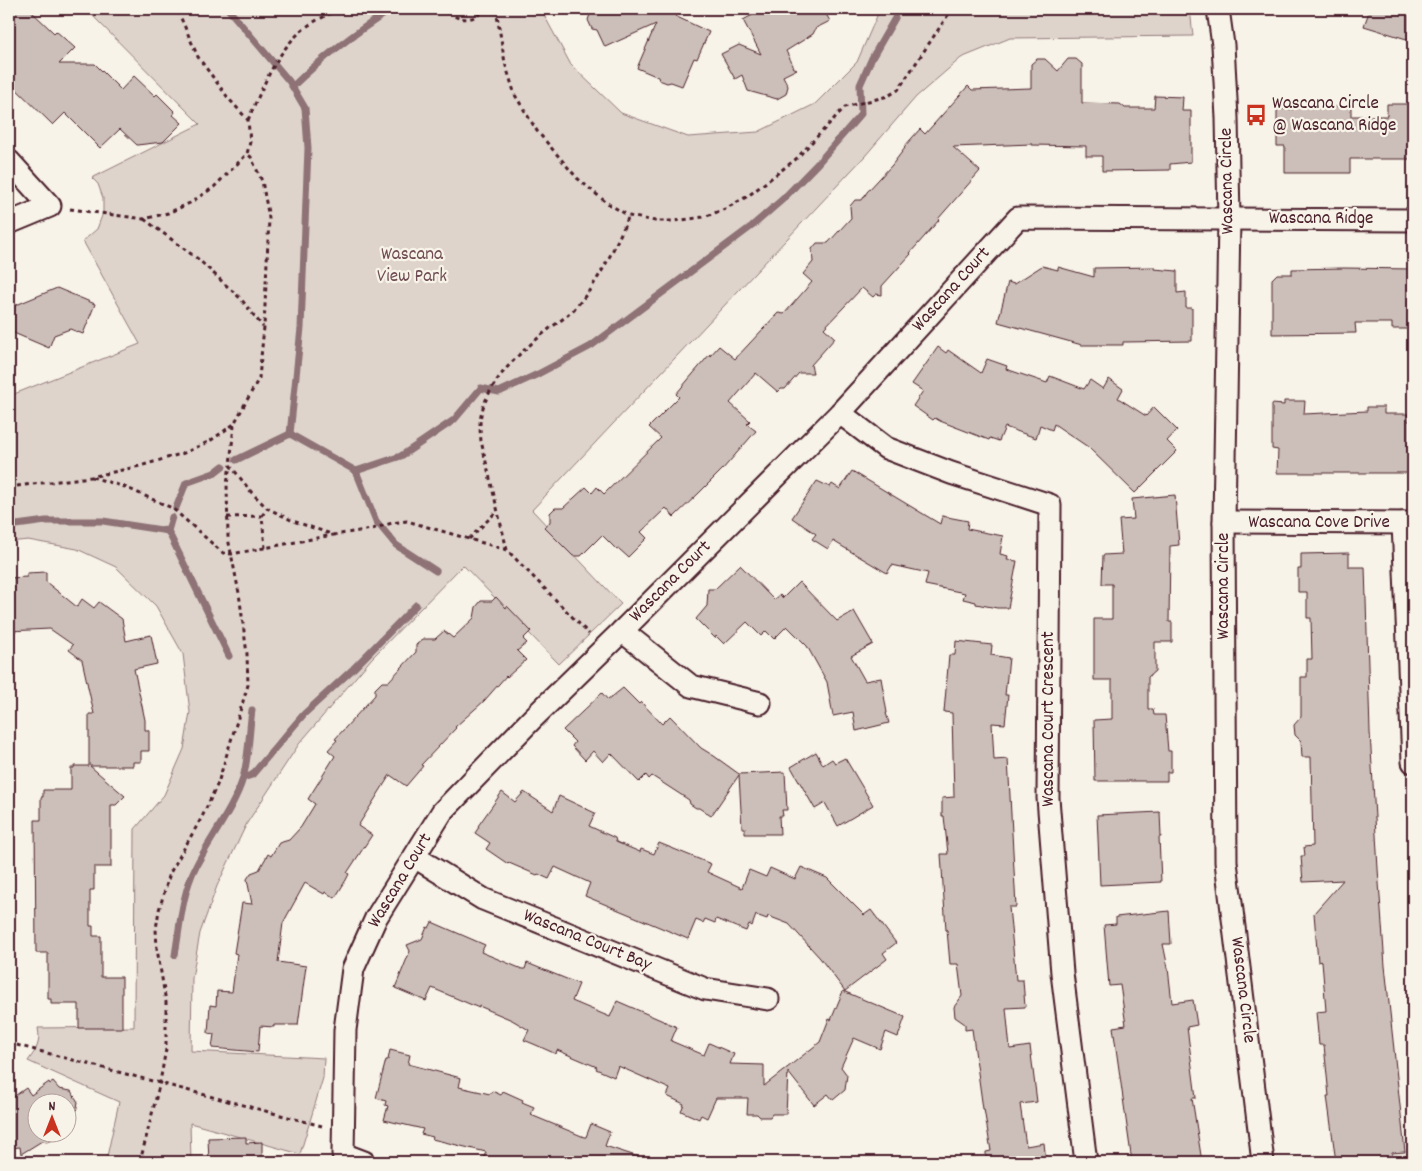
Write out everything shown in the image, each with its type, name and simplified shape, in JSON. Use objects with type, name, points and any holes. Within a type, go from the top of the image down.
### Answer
[{"type":"street","name":"Wascana Circle","points":[[1218,9],[1223,45],[1227,118],[1229,219],[1224,522],[1226,862],[1263,1162]]},
{"type":"street","points":[[9,161],[50,206],[9,223]]},
{"type":"street","name":"Wascana Court","points":[[364,1162],[343,1154],[345,1030],[353,969],[376,918],[416,857],[442,812],[532,719],[840,413],[1018,218],[1229,219]]},
{"type":"street","name":"Wascana Ridge","points":[[1229,219],[1413,220]]},
{"type":"street","name":"Wascana Court Crescent","points":[[840,413],[886,448],[1050,506],[1048,798],[1062,973],[1086,1162]]},
{"type":"street","name":"Wascana Cove Drive","points":[[1224,522],[1408,523]]},
{"type":"street","points":[[1408,523],[1413,762]]},
{"type":"street","points":[[622,631],[691,686],[760,703]]},
{"type":"street","name":"Wascana Court Bay","points":[[416,857],[483,898],[705,989],[768,999]]},
{"type":"path","points":[[177,9],[198,57],[229,99],[248,120]]},
{"type":"path","points":[[50,206],[144,219],[168,214],[190,203],[214,187],[247,154],[250,142],[248,120],[270,70],[306,28],[339,9]]},
{"type":"path","points":[[452,9],[454,16],[468,19],[477,17],[485,9]]},
{"type":"path","points":[[496,9],[505,63],[515,95],[536,131],[578,178],[607,204],[629,216],[655,221],[674,221],[704,217],[725,209],[774,178],[796,159],[845,107],[888,96],[898,90],[952,9]]},
{"type":"path","points":[[140,1162],[160,1082],[166,1049],[166,1002],[157,949],[156,929],[159,910],[170,873],[202,818],[218,783],[248,685],[247,654],[239,593],[228,538],[227,484],[234,424],[259,378],[264,328],[269,218],[262,181],[251,157],[247,154]]},
{"type":"path","points":[[604,649],[508,550],[481,441],[480,427],[481,412],[496,382],[512,361],[575,309],[605,266],[629,216]]},
{"type":"path","points":[[144,219],[198,259],[241,299],[264,328]]},
{"type":"path","points":[[9,487],[91,477],[140,466],[184,453],[210,442],[234,424]]},
{"type":"path","points":[[230,465],[267,508],[293,521],[334,535]]},
{"type":"path","points":[[91,477],[125,487],[172,508],[223,553],[232,554],[407,521],[508,550]]},
{"type":"path","points":[[265,548],[262,516],[267,508]]},
{"type":"path","points":[[468,540],[497,511]]},
{"type":"path","points":[[227,517],[262,516]]},
{"type":"path","points":[[9,1043],[343,1131]]},
{"type":"green space","name":"Wascana View Park","points":[[86,9],[543,9],[545,17],[571,65],[621,113],[688,137],[758,132],[815,104],[857,62],[880,9],[1190,9],[1193,36],[1010,38],[961,58],[916,97],[865,156],[532,510],[621,604],[559,664],[463,565],[372,658],[299,744],[247,823],[217,886],[200,933],[192,978],[191,1051],[324,1058],[323,1078],[300,1154],[190,1123],[191,1162],[102,1162],[106,1161],[119,1102],[28,1061],[37,1046],[39,1038],[38,1028],[134,1027],[135,829],[164,795],[184,749],[190,712],[183,654],[156,606],[116,567],[77,549],[28,540],[9,542],[9,396],[140,344],[83,241],[97,229],[103,213],[103,198],[98,184],[92,178],[200,124]]},
{"type":"building","points":[[9,9],[29,9],[54,33],[56,31],[75,48],[59,64],[95,64],[121,90],[134,76],[155,96],[157,94],[175,112],[173,115],[182,123],[163,142],[137,145],[120,129],[100,148],[65,113],[53,125],[9,82]]},
{"type":"building","points":[[592,9],[690,9],[675,16],[709,32],[697,59],[694,58],[682,86],[659,80],[658,77],[637,68],[656,24],[605,47],[597,30],[592,29],[588,20]]},
{"type":"building","points":[[764,9],[823,9],[830,21],[816,28],[813,34],[786,51],[793,65],[792,67],[797,69],[783,76],[788,86],[786,94],[777,99],[748,91],[742,75],[735,79],[721,54],[739,45],[761,54],[743,20]]},
{"type":"building","points":[[1370,9],[1413,9],[1413,41],[1364,26]]},
{"type":"building","points":[[1037,59],[1045,59],[1058,71],[1068,59],[1076,59],[1082,64],[1082,103],[1120,104],[1125,108],[1154,108],[1155,96],[1183,97],[1182,111],[1191,111],[1191,162],[1170,164],[1170,170],[1102,171],[1102,156],[1086,156],[1086,146],[1032,144],[953,147],[980,171],[882,286],[882,295],[876,294],[873,297],[862,288],[824,328],[835,338],[811,365],[813,373],[799,373],[785,389],[781,389],[778,392],[756,373],[730,403],[750,421],[747,424],[756,431],[722,470],[674,517],[666,508],[641,532],[647,538],[628,557],[619,549],[617,550],[602,535],[581,556],[573,556],[544,527],[550,522],[550,513],[555,508],[563,508],[586,487],[592,493],[597,487],[604,494],[661,438],[649,427],[679,397],[676,394],[710,354],[710,356],[719,346],[735,359],[778,313],[784,314],[812,282],[803,274],[813,262],[812,249],[817,243],[828,243],[851,218],[850,206],[855,200],[862,200],[920,129],[925,134],[968,86],[972,90],[1031,88],[1031,64]]},
{"type":"building","points":[[1387,104],[1413,104],[1413,159],[1350,159],[1350,173],[1285,173],[1285,146],[1277,146],[1277,109],[1294,109],[1294,107],[1351,107],[1351,116],[1387,116]]},
{"type":"building","points":[[1042,266],[1058,270],[1058,267],[1094,277],[1094,268],[1154,267],[1154,269],[1177,271],[1177,293],[1186,292],[1186,308],[1192,308],[1192,341],[1123,342],[1123,345],[1082,345],[998,322],[1008,282],[1014,284]]},
{"type":"building","points":[[1292,269],[1413,269],[1413,329],[1392,329],[1392,323],[1355,323],[1356,333],[1272,334],[1272,279],[1277,274],[1292,274]]},
{"type":"building","points":[[57,288],[95,304],[83,334],[70,329],[54,335],[49,348],[9,331],[9,308]]},
{"type":"building","points":[[938,347],[946,353],[948,350],[981,373],[987,359],[1007,366],[1006,369],[1047,383],[1050,376],[1084,389],[1090,380],[1103,389],[1109,379],[1123,389],[1118,398],[1146,416],[1154,407],[1177,430],[1167,441],[1177,451],[1135,493],[1088,447],[1054,424],[1052,430],[1040,425],[1036,438],[1005,427],[999,441],[990,438],[989,440],[935,418],[933,420],[913,406],[923,391],[912,384]]},
{"type":"building","points":[[1284,401],[1305,401],[1304,414],[1367,411],[1367,407],[1384,407],[1384,414],[1408,414],[1408,421],[1413,421],[1413,473],[1277,473],[1278,450],[1272,449],[1272,404],[1284,405]]},
{"type":"building","points":[[852,471],[940,524],[942,516],[968,521],[967,529],[1003,536],[1000,554],[1008,556],[1007,560],[1017,561],[1008,608],[976,604],[976,602],[963,599],[965,593],[925,585],[928,573],[892,565],[887,573],[833,541],[828,549],[812,539],[816,534],[792,518],[817,481],[830,487],[832,484],[840,489]]},
{"type":"building","points":[[1175,495],[1179,545],[1170,546],[1169,622],[1172,622],[1172,642],[1155,642],[1155,671],[1148,677],[1148,709],[1153,709],[1154,715],[1165,715],[1168,751],[1171,751],[1171,772],[1167,772],[1167,781],[1095,781],[1094,720],[1112,719],[1112,680],[1094,680],[1094,619],[1112,619],[1112,584],[1102,584],[1103,555],[1122,554],[1119,520],[1134,519],[1132,499]]},
{"type":"building","points":[[1349,553],[1349,567],[1365,567],[1370,732],[1378,869],[1385,966],[1405,1152],[1392,1153],[1393,1162],[1336,1162],[1327,1096],[1329,1096],[1324,1045],[1319,1045],[1316,1012],[1326,1011],[1322,961],[1318,962],[1314,913],[1343,880],[1303,882],[1301,856],[1305,856],[1304,847],[1313,846],[1311,757],[1302,757],[1301,741],[1295,735],[1294,725],[1301,717],[1301,677],[1307,677],[1307,659],[1312,659],[1311,618],[1307,618],[1307,592],[1298,592],[1298,569],[1301,569],[1301,554]]},
{"type":"building","points":[[740,565],[774,600],[780,595],[783,598],[799,582],[837,621],[854,611],[873,644],[851,656],[865,681],[881,678],[889,723],[856,731],[853,712],[833,716],[827,682],[807,646],[787,626],[774,639],[766,631],[761,636],[747,622],[724,644],[716,636],[715,638],[696,619],[707,606],[708,589],[715,589]]},
{"type":"building","points":[[46,572],[46,582],[77,607],[82,599],[94,608],[99,602],[122,619],[126,641],[151,635],[157,664],[134,669],[145,720],[145,730],[149,730],[149,751],[141,751],[141,762],[133,762],[133,766],[90,766],[125,796],[116,805],[111,805],[111,867],[94,867],[94,890],[90,890],[90,926],[93,926],[93,936],[101,936],[101,977],[122,977],[122,1028],[79,1028],[79,1004],[51,1004],[51,999],[48,999],[48,953],[36,953],[35,820],[41,820],[41,797],[43,797],[43,790],[71,790],[71,768],[74,768],[74,766],[89,766],[89,714],[94,714],[82,660],[69,650],[73,645],[50,629],[9,631],[9,578],[27,577],[27,573]]},
{"type":"building","points":[[496,597],[531,631],[523,639],[527,643],[517,651],[526,660],[506,676],[484,701],[455,727],[421,765],[423,766],[406,786],[390,775],[358,826],[372,835],[347,873],[349,874],[335,898],[305,883],[283,923],[278,962],[306,966],[298,1025],[260,1026],[258,1052],[212,1048],[214,1034],[208,1033],[210,1005],[216,1006],[217,991],[232,992],[237,954],[234,953],[242,903],[252,904],[247,879],[251,873],[259,870],[268,854],[271,856],[279,843],[289,840],[301,827],[315,804],[308,799],[335,756],[328,750],[337,740],[335,739],[375,695],[375,689],[382,682],[388,682],[416,652],[416,645],[423,639],[435,639],[444,631],[453,638],[474,618],[476,607],[481,601],[492,601]]},
{"type":"building","points":[[956,641],[992,645],[991,655],[1009,658],[1005,695],[1008,695],[1005,724],[992,723],[994,760],[1008,759],[1016,907],[1009,907],[1016,980],[1023,980],[1025,1007],[1006,1008],[1010,1049],[1030,1046],[1037,1102],[1020,1104],[1026,1146],[1044,1143],[1046,1162],[986,1162],[986,1152],[991,1151],[972,1029],[965,1030],[965,1024],[955,1017],[954,1007],[962,996],[958,964],[950,964],[941,854],[948,854],[944,816],[942,816],[942,798],[954,797],[952,713],[944,712],[949,655],[955,655]]},
{"type":"building","points":[[623,688],[639,704],[641,702],[662,724],[670,716],[701,748],[739,774],[785,772],[787,810],[782,810],[783,816],[779,816],[780,834],[745,834],[745,828],[742,828],[739,775],[711,816],[690,804],[689,800],[652,776],[649,779],[646,775],[639,782],[611,753],[603,762],[593,751],[585,760],[572,746],[575,742],[563,730],[602,693],[608,700]]},
{"type":"building","points":[[816,752],[823,765],[832,759],[835,763],[845,758],[873,805],[838,826],[825,803],[815,809],[791,767]]},
{"type":"building","points":[[502,792],[515,802],[524,792],[553,811],[559,796],[595,813],[589,826],[615,838],[616,842],[640,852],[641,849],[654,854],[659,843],[711,864],[707,872],[742,888],[749,870],[766,877],[770,868],[795,879],[801,867],[827,878],[864,915],[871,910],[896,943],[883,953],[887,959],[845,991],[820,958],[789,924],[768,916],[767,919],[756,915],[752,926],[749,924],[746,931],[716,919],[715,923],[705,919],[703,923],[696,920],[688,939],[585,896],[590,883],[555,867],[549,879],[508,864],[486,849],[490,843],[475,833]]},
{"type":"building","points":[[1160,812],[1161,882],[1100,885],[1097,815]]},
{"type":"building","points":[[1169,911],[1171,944],[1163,944],[1172,1003],[1193,1000],[1197,1025],[1187,1027],[1196,1098],[1192,1098],[1202,1162],[1132,1162],[1113,1027],[1126,1025],[1120,985],[1109,986],[1104,925],[1116,924],[1116,917]]},
{"type":"building","points":[[432,922],[485,945],[481,952],[522,969],[525,969],[527,963],[579,984],[572,1001],[610,1017],[617,1001],[677,1027],[671,1041],[704,1055],[709,1043],[734,1054],[730,1064],[764,1065],[764,1086],[820,1042],[843,991],[905,1017],[898,1037],[886,1032],[880,1049],[854,1038],[841,1067],[847,1075],[845,1090],[833,1100],[828,1094],[814,1105],[788,1072],[786,1114],[772,1114],[770,1117],[760,1117],[757,1114],[747,1114],[748,1098],[716,1098],[707,1118],[701,1115],[699,1119],[681,1111],[684,1104],[667,1096],[670,1089],[618,1066],[614,1077],[596,1069],[597,1067],[557,1050],[556,1054],[524,1040],[529,1030],[512,1020],[432,988],[426,1001],[395,988],[410,951],[407,945],[422,939],[427,927],[429,928]]},
{"type":"building","points":[[390,1050],[410,1055],[408,1064],[461,1078],[459,1087],[490,1094],[492,1091],[501,1095],[503,1091],[534,1107],[531,1115],[584,1137],[586,1137],[591,1124],[610,1132],[605,1146],[642,1158],[641,1162],[482,1162],[486,1152],[432,1139],[433,1137],[421,1134],[423,1129],[384,1120],[388,1106],[385,1105],[386,1101],[376,1098]]},
{"type":"building","points":[[49,1082],[50,1084],[53,1082],[59,1089],[71,1091],[73,1094],[32,1094]]},
{"type":"building","points":[[26,1088],[30,1094],[28,1094],[28,1144],[37,1144],[21,1154],[20,1147],[9,1148],[9,1100]]},
{"type":"building","points":[[246,1137],[246,1143],[262,1142],[261,1162],[209,1162],[208,1138]]},
{"type":"waterway","points":[[228,9],[289,81],[305,108],[308,148],[301,328],[290,434]]},
{"type":"waterway","points":[[293,86],[340,45],[392,9]]},
{"type":"waterway","points":[[290,434],[356,471],[401,456],[454,420],[481,388],[499,392],[591,346],[752,226],[783,199],[818,163],[861,114],[860,85],[872,58],[895,18]]},
{"type":"waterway","points":[[236,460],[290,434]]},
{"type":"waterway","points":[[176,508],[186,483],[214,473],[223,466]]},
{"type":"waterway","points":[[356,471],[376,521],[396,545],[436,571]]},
{"type":"waterway","points":[[9,526],[46,521],[103,521],[168,531],[172,517]]},
{"type":"waterway","points":[[168,531],[229,656]]},
{"type":"waterway","points":[[243,778],[252,775],[304,714],[353,669],[416,605]]},
{"type":"waterway","points":[[175,955],[182,910],[191,876],[234,800],[243,778],[248,753],[252,710]]},
{"type":"place","name":"Wascana Circle @ Wascana Ridge","points":[[1256,115]]}]
